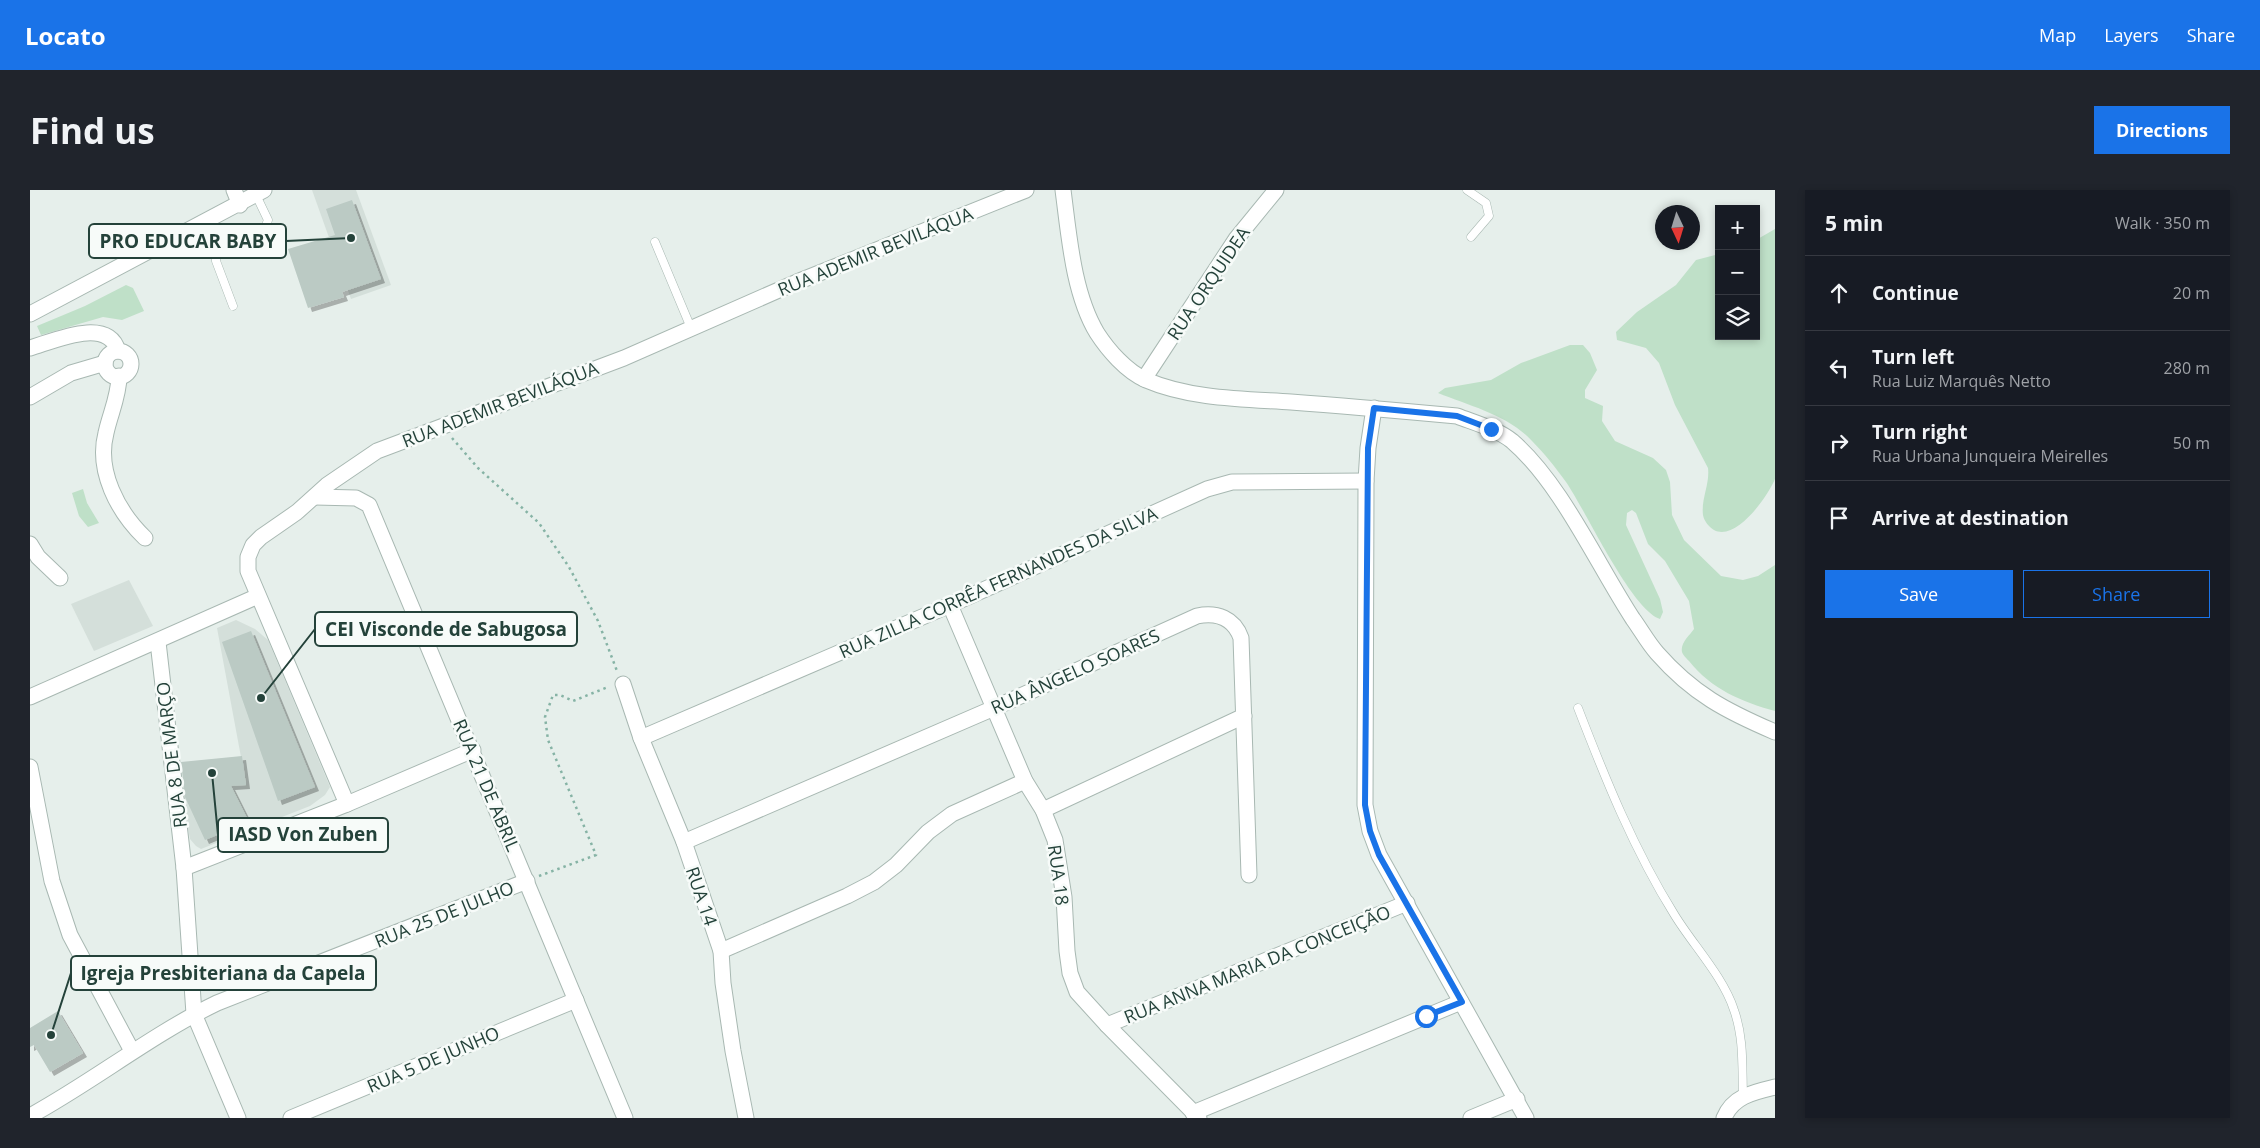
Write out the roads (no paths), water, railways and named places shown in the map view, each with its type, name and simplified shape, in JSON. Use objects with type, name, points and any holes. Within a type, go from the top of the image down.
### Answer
[{"type":"street","points":[[234,190],[240,205]]},
{"type":"street","name":"RUA ADEMIR BEVILÁQUA","points":[[347,804],[258,596],[246,563],[254,545],[261,537],[297,512],[327,485],[377,451],[624,358],[797,282],[1026,190]]},
{"type":"street","points":[[1063,190],[1072,258],[1083,299],[1097,332],[1117,359],[1144,379],[1176,390],[1234,398],[1457,416],[1491,429],[1511,440],[1528,457],[1560,498],[1617,594],[1655,652],[1691,688],[1730,712],[1775,732]]},
{"type":"street","name":"RUA ORQUIDEA","points":[[1144,379],[1236,239],[1276,190]]},
{"type":"street","points":[[30,314],[260,193]]},
{"type":"street","points":[[30,348],[96,332],[110,337],[118,351]]},
{"type":"street","points":[[30,397],[70,373],[105,363],[111,353],[118,351],[126,354],[130,365],[126,373],[119,376],[107,371],[105,363]]},
{"type":"street","points":[[119,376],[117,395],[105,435],[103,458],[115,500],[128,520],[145,538]]},
{"type":"street","points":[[1374,408],[1368,448],[1366,481],[1365,805],[1370,831],[1379,855],[1408,903],[1526,1118]]},
{"type":"street","name":"RUA ZILLA CORRÊA FERNANDES DA SILVA","points":[[641,738],[950,605],[1207,489],[1232,482],[1366,481]]},
{"type":"street","name":"RUA 21 DE ABRIL","points":[[315,497],[356,498],[369,505],[626,1118]]},
{"type":"street","points":[[30,544],[38,557],[60,578]]},
{"type":"street","points":[[30,697],[158,642],[258,596]]},
{"type":"street","name":"RUA 18","points":[[950,605],[1025,781],[1042,810],[1055,840],[1060,866],[1070,973],[1077,992],[1196,1115]]},
{"type":"street","name":"RUA ÂNGELO SOARES","points":[[684,842],[994,708],[1198,616],[1217,614],[1228,619],[1239,632],[1241,638],[1249,875]]},
{"type":"street","name":"RUA 8 DE MARÇO","points":[[158,642],[184,868],[194,1014],[238,1118]]},
{"type":"street","name":"RUA 14","points":[[621,680],[641,738],[684,842],[721,951],[723,983],[732,1051],[746,1118]]},
{"type":"street","points":[[1042,810],[1244,716]]},
{"type":"street","points":[[184,868],[347,804],[473,750]]},
{"type":"street","points":[[30,767],[52,880],[70,935],[132,1051]]},
{"type":"street","points":[[721,951],[847,896],[874,882],[896,865],[928,832],[952,814],[1025,781]]},
{"type":"street","name":"RUA 25 DE JULHO","points":[[30,1116],[132,1051],[194,1014],[217,1003],[527,881]]},
{"type":"street","name":"RUA ANNA MARIA DA CONCEIÇÃO","points":[[1107,1025],[1408,903]]},
{"type":"street","name":"RUA 5 DE JUNHO","points":[[290,1118],[576,1000]]},
{"type":"street","points":[[1196,1115],[1462,1002]]},
{"type":"street","points":[[1724,1118],[1743,1096],[1775,1086]]},
{"type":"street","points":[[1471,1118],[1516,1099]]},
{"type":"lane","points":[[1467,190],[1486,202],[1489,216],[1471,236]]},
{"type":"lane","points":[[233,306],[216,260],[216,255],[220,249],[266,228],[268,220],[260,193]]},
{"type":"lane","points":[[655,242],[691,328]]},
{"type":"lane","points":[[1578,708],[1606,781],[1634,839],[1673,913],[1720,982],[1734,1007],[1741,1033],[1743,1096]]},
{"type":"place","name":"PRO EDUCAR BABY","points":[[351,238]]},
{"type":"place","name":"CEI Visconde de Sabugosa","points":[[261,698]]},
{"type":"place","name":"IASD Von Zuben","points":[[212,773]]},
{"type":"place","name":"Igreja Presbiteriana da Capela","points":[[51,1035]]}]
